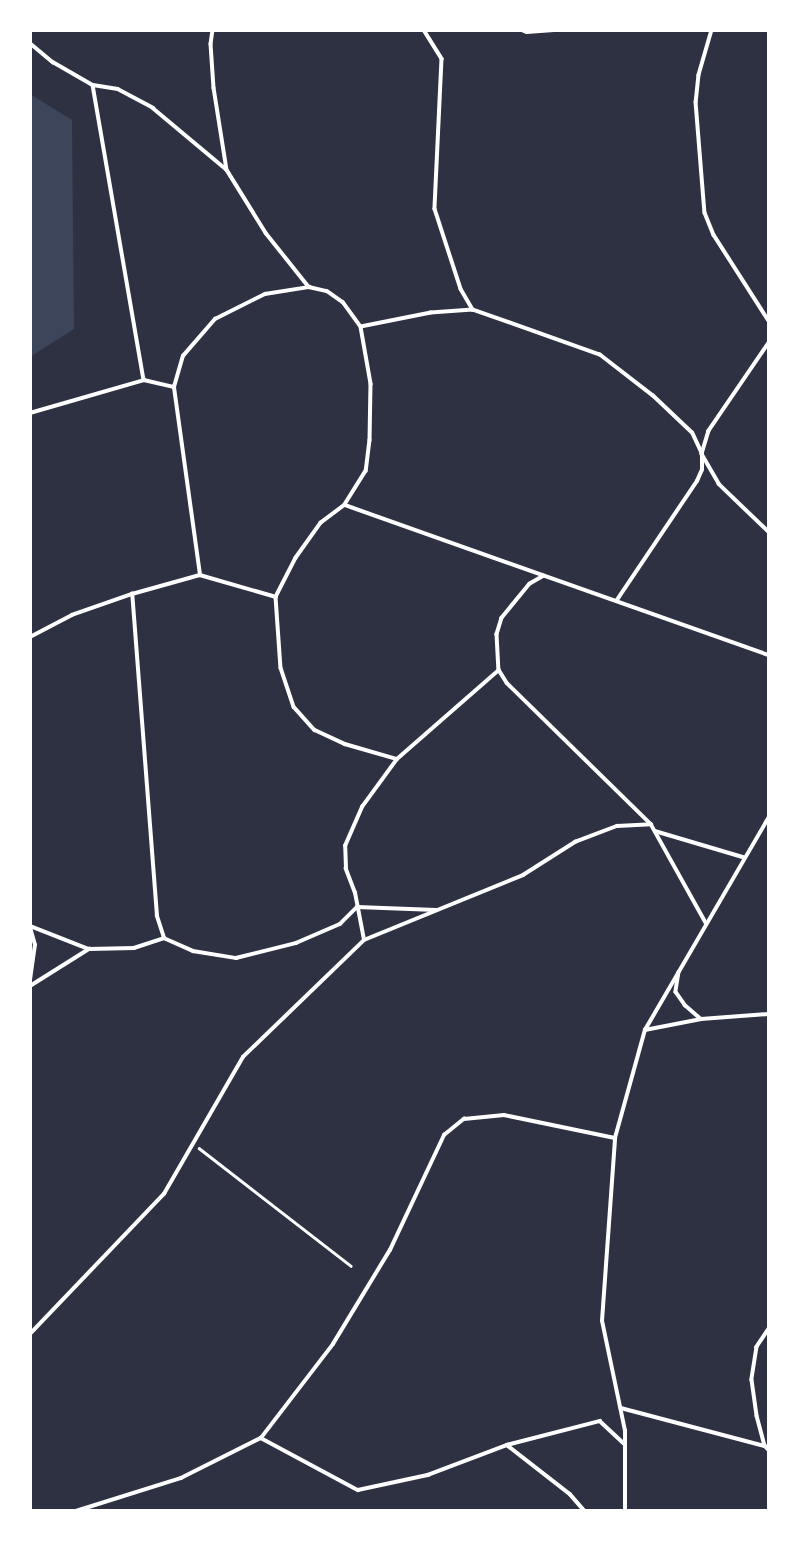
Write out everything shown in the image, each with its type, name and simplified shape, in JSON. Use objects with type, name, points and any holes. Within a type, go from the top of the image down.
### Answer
[{"type":"lane","points":[[213,30],[211,44],[214,88],[227,170]]},
{"type":"lane","points":[[424,30],[442,59],[435,209],[461,289],[473,310]]},
{"type":"lane","points":[[522,30],[556,30]]},
{"type":"lane","points":[[712,30],[699,75],[696,102],[705,213],[714,235],[769,321]]},
{"type":"lane","points":[[30,43],[53,62],[93,85],[118,89],[153,108],[196,141],[227,170],[266,233],[309,287]]},
{"type":"lane","points":[[93,85],[144,380]]},
{"type":"lane","points":[[200,575],[174,387],[183,356],[215,319],[265,294],[309,287],[327,291],[343,302],[361,327],[371,384],[370,440],[366,471],[345,505],[321,523],[296,558],[276,597],[281,668],[293,707],[315,730],[345,744],[397,759]]},
{"type":"lane","points":[[361,327],[431,313],[473,310],[600,355],[692,433],[719,484],[769,532]]},
{"type":"lane","points":[[617,600],[697,481],[702,470],[702,454],[709,431],[769,343]]},
{"type":"lane","points":[[30,413],[144,380],[174,387]]},
{"type":"lane","points":[[345,505],[769,655]]},
{"type":"lane","points":[[30,637],[72,615],[132,594],[200,575],[276,597]]},
{"type":"lane","points":[[544,576],[530,584],[502,618],[497,634],[499,670],[507,682],[651,824],[706,922]]},
{"type":"lane","points":[[132,594],[157,916],[164,938]]},
{"type":"lane","points":[[364,940],[346,869],[345,846],[362,807],[397,759],[499,670]]},
{"type":"lane","points":[[625,1511],[625,1444],[621,1408],[602,1321],[615,1138],[645,1030],[743,857],[769,817]]},
{"type":"lane","points":[[30,1334],[164,1194],[243,1058],[364,940],[523,875],[575,842],[617,825],[651,824]]},
{"type":"lane","points":[[655,831],[743,857]]},
{"type":"lane","points":[[30,927],[89,949],[134,948],[164,938],[193,951],[236,958],[296,943],[340,924],[357,907],[438,910]]},
{"type":"lane","points":[[30,927],[35,945],[30,980]]},
{"type":"lane","points":[[30,986],[89,949]]},
{"type":"lane","points":[[679,970],[676,992],[685,1005],[701,1019]]},
{"type":"lane","points":[[645,1030],[701,1019],[769,1014]]},
{"type":"lane","points":[[76,1511],[181,1478],[261,1438],[333,1344],[390,1250],[444,1135],[464,1119],[504,1115],[615,1138]]},
{"type":"lane","points":[[621,1408],[767,1448],[752,1380],[757,1347],[769,1329]]},
{"type":"lane","points":[[261,1438],[358,1490],[428,1475],[507,1445],[600,1421],[625,1444]]},
{"type":"lane","points":[[507,1445],[570,1494],[585,1511]]},
{"type":"path","points":[[193,1144],[351,1266]]},
{"type":"shaded area","points":[[30,94],[72,120],[74,329],[30,357]]}]
